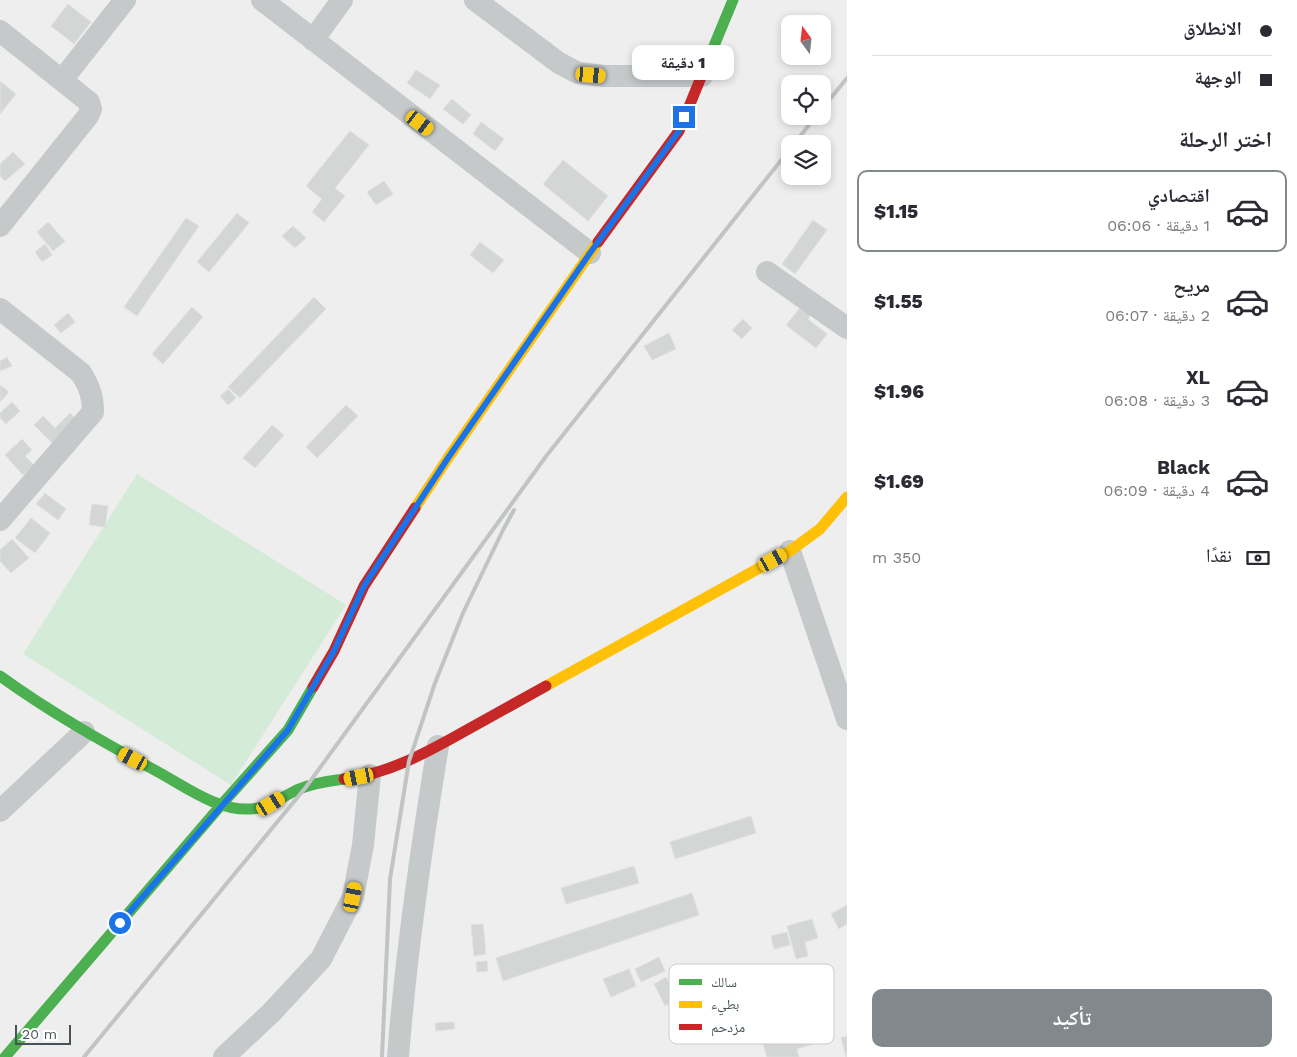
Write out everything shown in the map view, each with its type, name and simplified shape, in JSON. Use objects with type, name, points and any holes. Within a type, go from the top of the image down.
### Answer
[{"type":"street","points":[[62,80],[125,0]]},
{"type":"street","points":[[262,0],[590,253]]},
{"type":"street","points":[[312,40],[342,0]]},
{"type":"street","points":[[475,0],[559,63],[578,74],[604,76],[702,76]]},
{"type":"street","points":[[5,1057],[288,730],[334,651],[364,586],[448,458],[590,253],[679,131],[733,0]]},
{"type":"street","points":[[0,31],[89,102],[91,109],[88,116],[0,226]]},
{"type":"street","points":[[768,272],[847,328]]},
{"type":"street","points":[[0,309],[81,372],[89,386],[93,399],[93,412],[0,520]]},
{"type":"street","points":[[0,676],[24,694],[84,732],[198,794],[222,804],[242,809],[256,808],[271,804],[291,792],[317,783],[370,775],[409,761],[438,746],[790,551],[820,529],[847,498]]},
{"type":"street","points":[[790,551],[847,719]]},
{"type":"street","points":[[0,811],[84,732]]},
{"type":"street","points":[[398,1057],[402,1002],[420,854],[438,746]]},
{"type":"street","points":[[224,1057],[271,1013],[321,959],[353,897],[362,854],[370,775]]},
{"type":"green space","points":[[137,474],[346,605],[231,785],[23,654]]},
{"type":"building","points":[[68,4],[91,22],[74,44],[51,26]]},
{"type":"building","points":[[416,70],[440,85],[430,99],[407,83]]},
{"type":"building","points":[[0,81],[16,94],[0,114]]},
{"type":"building","points":[[452,99],[471,115],[463,124],[443,109]]},
{"type":"building","points":[[481,122],[504,139],[495,151],[473,134]]},
{"type":"building","points":[[350,131],[369,145],[335,188],[345,196],[324,222],[312,212],[322,199],[306,186]]},
{"type":"building","points":[[13,152],[25,164],[5,181],[0,176],[0,164]]},
{"type":"building","points":[[563,160],[608,196],[588,221],[543,184]]},
{"type":"building","points":[[384,181],[393,194],[376,205],[367,192]]},
{"type":"building","points":[[237,213],[249,223],[209,272],[197,262]]},
{"type":"building","points":[[186,218],[199,226],[137,316],[124,307]]},
{"type":"building","points":[[813,220],[827,230],[795,274],[782,264]]},
{"type":"building","points":[[48,222],[65,241],[53,251],[37,232]]},
{"type":"building","points":[[293,226],[306,238],[295,248],[282,236]]},
{"type":"building","points":[[480,242],[504,260],[493,273],[470,255]]},
{"type":"building","points":[[45,244],[52,255],[42,262],[35,252]]},
{"type":"building","points":[[314,297],[326,309],[240,398],[228,387]]},
{"type":"building","points":[[804,303],[814,311],[808,319],[827,334],[816,348],[786,325]]},
{"type":"building","points":[[192,307],[203,317],[163,364],[152,354]]},
{"type":"building","points":[[68,313],[75,322],[61,333],[54,325]]},
{"type":"building","points":[[743,319],[752,328],[742,339],[732,330]]},
{"type":"building","points":[[669,333],[676,349],[652,360],[644,346]]},
{"type":"building","points":[[7,357],[12,366],[0,371],[0,361]]},
{"type":"building","points":[[0,385],[9,392],[0,402]]},
{"type":"building","points":[[228,389],[236,398],[228,405],[220,396]]},
{"type":"building","points":[[12,402],[20,411],[6,424],[0,418],[0,413]]},
{"type":"building","points":[[346,405],[358,416],[317,458],[306,447]]},
{"type":"building","points":[[70,413],[78,421],[54,445],[34,425],[43,416],[55,428]]},
{"type":"building","points":[[272,425],[284,435],[255,468],[243,458]]},
{"type":"building","points":[[22,439],[32,450],[25,456],[34,465],[23,475],[5,455]]},
{"type":"building","points":[[45,493],[66,509],[58,520],[36,504]]},
{"type":"building","points":[[92,504],[108,506],[105,527],[89,525]]},
{"type":"building","points":[[31,518],[50,533],[35,553],[15,538]]},
{"type":"building","points":[[12,539],[29,558],[11,573],[0,561],[0,550]]},
{"type":"building","points":[[751,816],[756,833],[675,859],[670,842]]},
{"type":"building","points":[[634,866],[639,883],[566,904],[561,888]]},
{"type":"building","points":[[692,893],[699,915],[503,981],[496,958]]},
{"type":"building","points":[[847,905],[847,924],[839,929],[831,914]]},
{"type":"building","points":[[812,919],[818,938],[805,942],[808,956],[796,959],[787,926]]},
{"type":"building","points":[[483,924],[486,954],[474,956],[471,925]]},
{"type":"building","points":[[787,932],[790,945],[774,949],[771,936]]},
{"type":"building","points":[[659,957],[665,971],[641,982],[635,969]]},
{"type":"building","points":[[487,961],[488,971],[477,972],[476,962]]},
{"type":"building","points":[[629,969],[636,986],[611,997],[603,979]]},
{"type":"building","points":[[666,977],[669,982],[669,1004],[665,1006],[654,984]]},
{"type":"building","points":[[454,1022],[455,1029],[436,1031],[435,1023]]},
{"type":"building","points":[[847,1036],[847,1057],[846,1057],[841,1038]]},
{"type":"building","points":[[763,1044],[813,1044],[797,1049],[799,1057],[767,1057]]},
{"type":"railway","points":[[831,98],[847,78]]},
{"type":"railway","points":[[801,135],[809,125]]},
{"type":"railway","points":[[84,1057],[306,787],[547,455],[781,160]]},
{"type":"railway","points":[[382,1057],[390,879],[409,761],[435,683],[463,613],[514,510]]},
{"type":"traffic: fast","points":[[704,70],[733,0]]},
{"type":"traffic: fast","points":[[0,676],[39,703],[99,739],[192,792],[227,806],[239,809],[258,808],[305,787],[321,782],[344,779]]},
{"type":"traffic: fast","points":[[5,1057],[288,730],[313,687]]},
{"type":"traffic: slow","points":[[415,508],[598,242]]},
{"type":"traffic: slow","points":[[546,686],[790,551],[820,529],[847,497]]},
{"type":"traffic: jam","points":[[598,242],[679,131],[704,70]]},
{"type":"traffic: jam","points":[[313,687],[334,651],[364,586],[415,508]]},
{"type":"traffic: jam","points":[[344,779],[376,772],[406,761],[436,747],[546,686]]},
{"type":"route","points":[[120,923],[288,730],[334,651],[364,586],[448,458],[590,253],[679,131],[684,117]]}]
